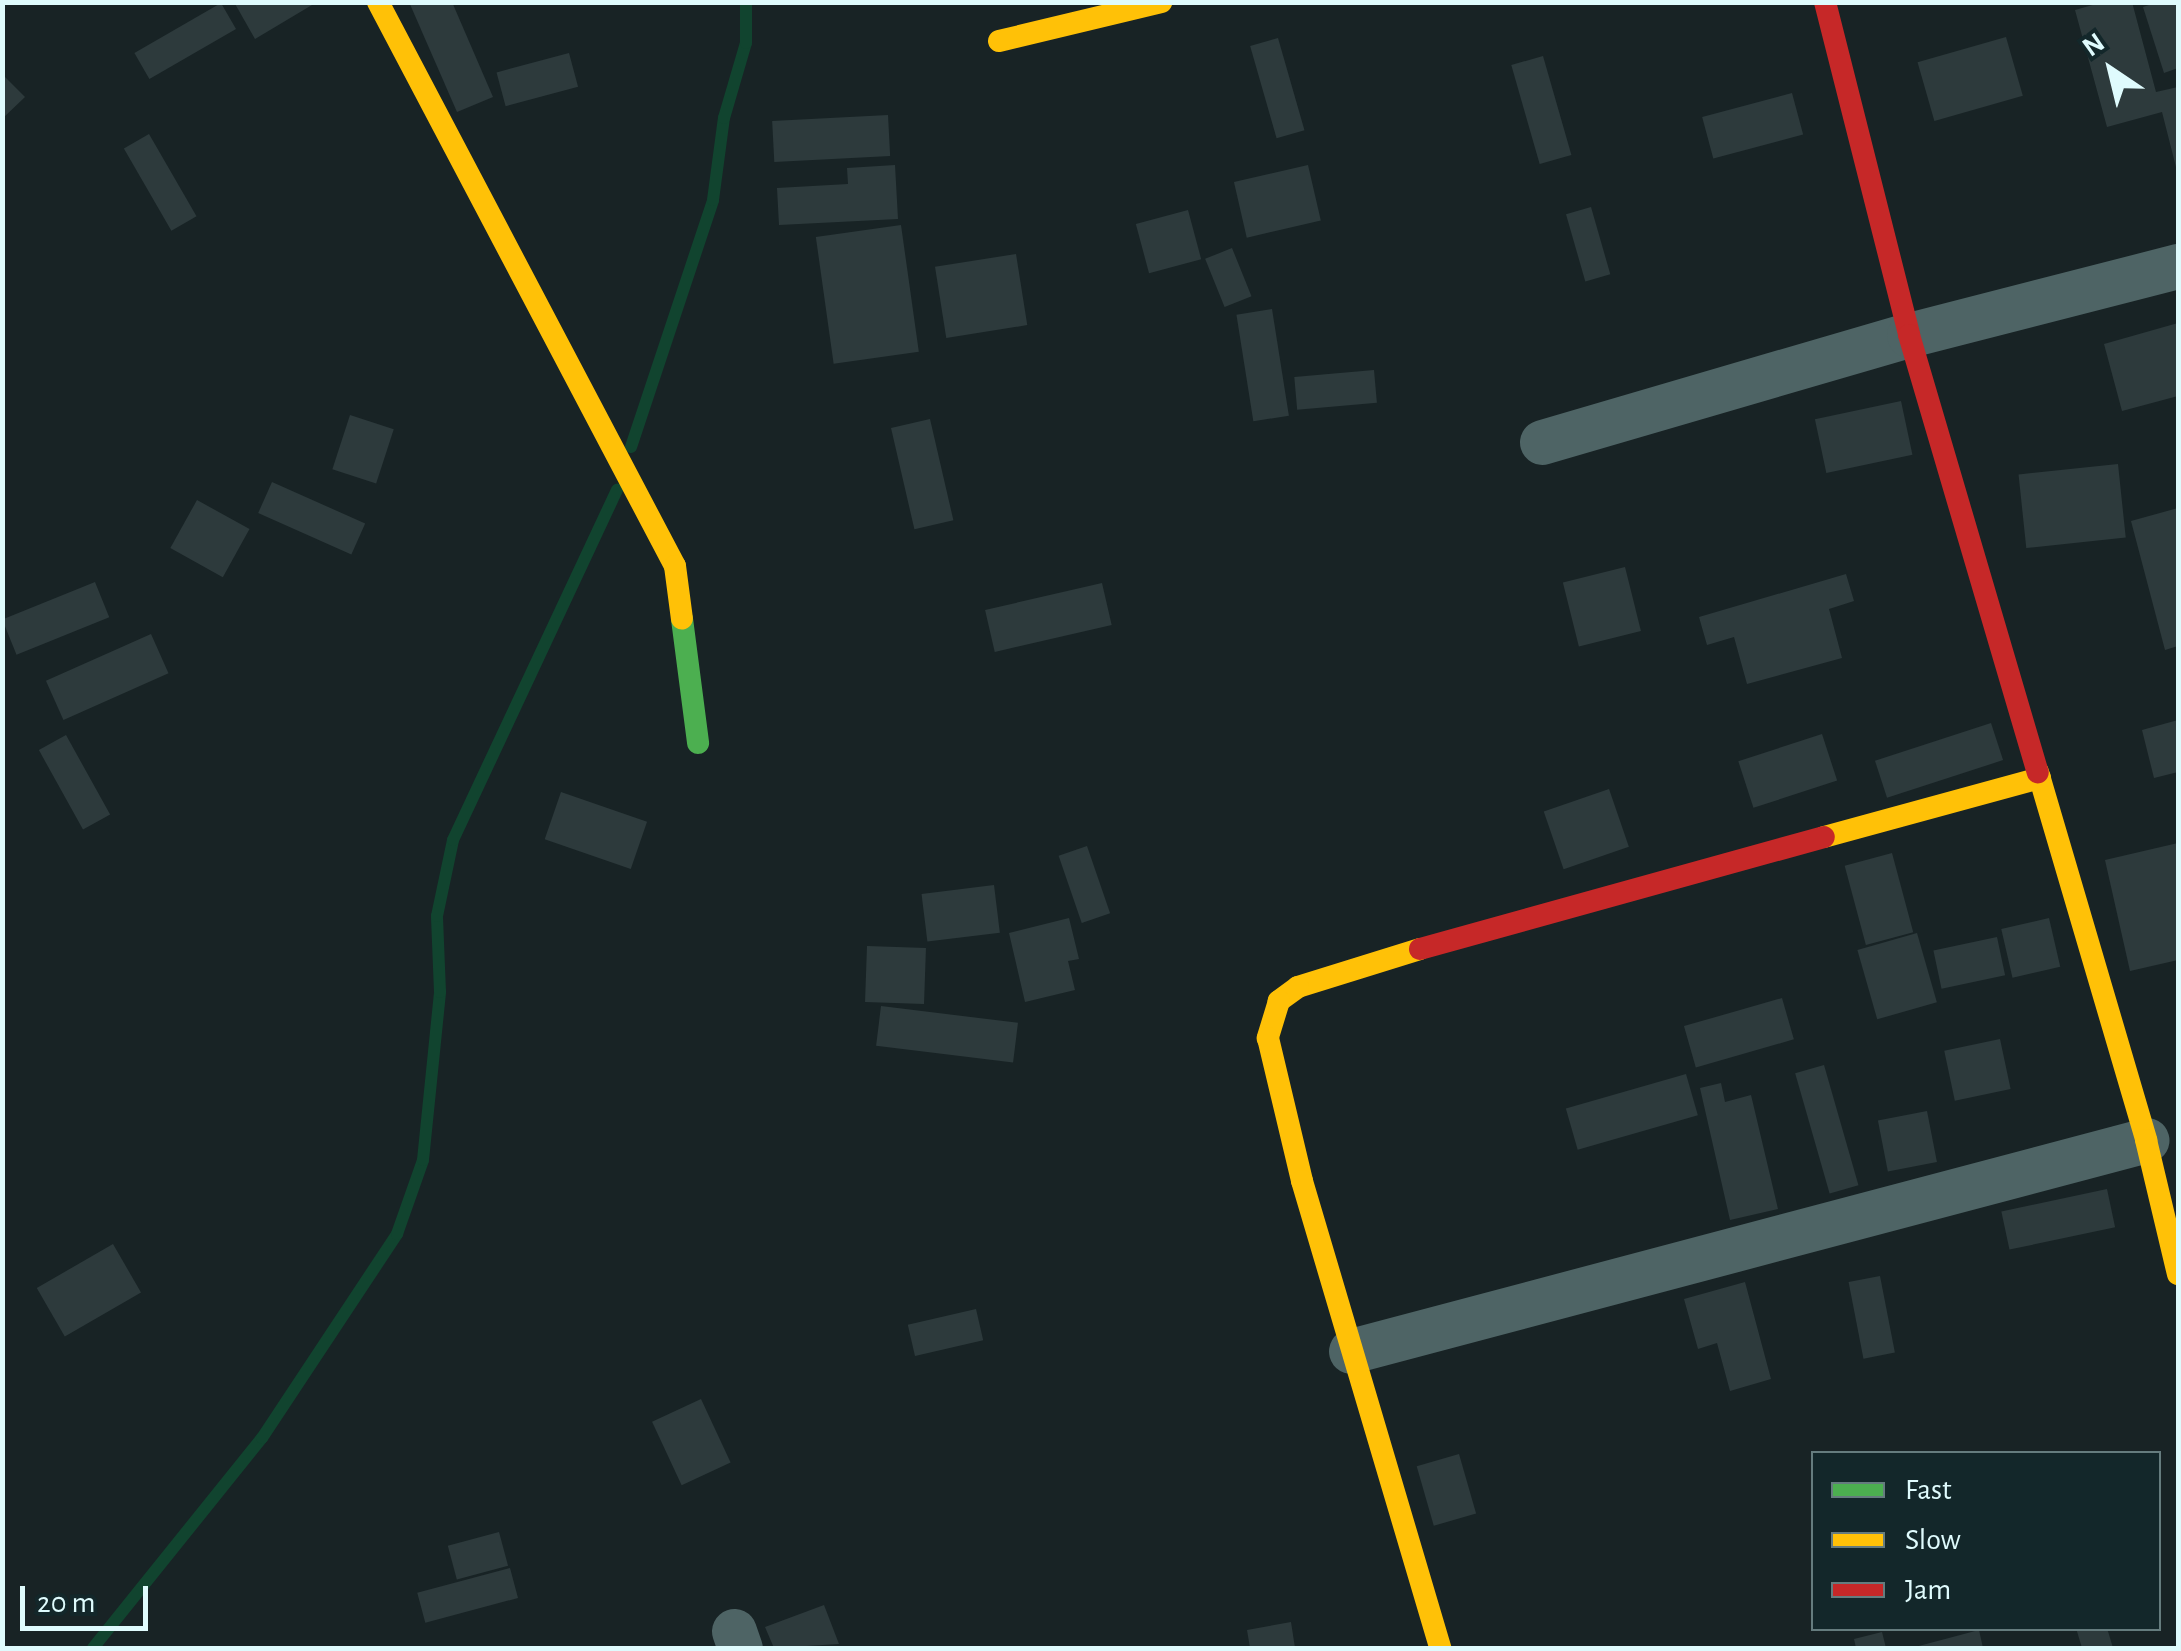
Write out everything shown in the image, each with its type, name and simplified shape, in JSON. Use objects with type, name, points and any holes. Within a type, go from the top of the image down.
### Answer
[{"type":"street","points":[[378,2],[675,566],[698,743]]},
{"type":"street","points":[[998,41],[1161,2]]},
{"type":"street","points":[[1825,2],[1909,335],[2146,1140],[2178,1274]]},
{"type":"street","points":[[1542,442],[1909,335],[2178,266]]},
{"type":"street","points":[[1440,1648],[1351,1352],[1268,1038],[1278,1000],[1298,987],[1468,934],[2040,778]]},
{"type":"street","points":[[1351,1352],[2146,1140]]},
{"type":"building","points":[[234,2],[317,2],[255,39]]},
{"type":"building","points":[[409,2],[452,2],[493,97],[457,112]]},
{"type":"building","points":[[2103,2],[2132,2],[2156,92],[2178,87],[2178,175],[2162,112],[2107,127],[2075,10]]},
{"type":"building","points":[[2178,2],[2178,68],[2164,73],[2143,7]]},
{"type":"building","points":[[221,3],[236,29],[149,79],[134,53]]},
{"type":"building","points":[[2006,37],[2023,96],[1934,121],[1918,62]]},
{"type":"building","points":[[1278,38],[1304,130],[1277,138],[1250,46]]},
{"type":"building","points":[[569,53],[578,87],[506,106],[497,72]]},
{"type":"building","points":[[1543,56],[1571,155],[1540,164],[1511,65]]},
{"type":"building","points":[[2,74],[25,97],[2,119]]},
{"type":"building","points":[[1792,93],[1803,135],[1713,159],[1702,117]]},
{"type":"building","points":[[888,115],[890,156],[774,162],[772,121]]},
{"type":"building","points":[[149,134],[196,216],[171,231],[124,148]]},
{"type":"building","points":[[895,165],[898,219],[779,225],[777,188],[848,184],[847,168]]},
{"type":"building","points":[[1308,165],[1321,221],[1247,238],[1234,182]]},
{"type":"building","points":[[1591,207],[1610,274],[1585,281],[1566,214]]},
{"type":"building","points":[[1188,210],[1201,259],[1149,273],[1136,224]]},
{"type":"building","points":[[901,225],[919,352],[834,364],[816,237]]},
{"type":"building","points":[[1232,248],[1251,296],[1225,307],[1205,259]]},
{"type":"building","points":[[1016,254],[1027,325],[946,338],[935,267]]},
{"type":"building","points":[[1272,309],[1289,416],[1253,421],[1236,315]]},
{"type":"building","points":[[2178,323],[2178,396],[2122,411],[2104,344]]},
{"type":"building","points":[[1374,370],[1377,403],[1297,410],[1294,377]]},
{"type":"building","points":[[1901,401],[1912,455],[1826,473],[1815,419]]},
{"type":"building","points":[[350,415],[394,429],[376,483],[332,469]]},
{"type":"building","points":[[930,419],[953,520],[914,529],[891,428]]},
{"type":"building","points":[[2118,464],[2126,538],[2026,548],[2019,474]]},
{"type":"building","points":[[272,482],[365,523],[351,555],[258,513]]},
{"type":"building","points":[[197,500],[249,529],[223,577],[170,548]]},
{"type":"building","points":[[2178,508],[2178,646],[2165,650],[2131,521]]},
{"type":"building","points":[[1625,567],[1641,631],[1579,647],[1563,582]]},
{"type":"building","points":[[1846,574],[1854,601],[1829,609],[1842,658],[1747,684],[1734,637],[1707,645],[1699,617]]},
{"type":"building","points":[[95,582],[109,617],[17,655],[2,619]]},
{"type":"building","points":[[1102,583],[1112,625],[995,652],[985,610]]},
{"type":"building","points":[[151,634],[168,673],[63,720],[46,681]]},
{"type":"building","points":[[2178,720],[2178,772],[2154,778],[2142,730]]},
{"type":"building","points":[[1991,723],[2003,760],[1887,798],[1875,761]]},
{"type":"building","points":[[1822,734],[1837,781],[1753,808],[1738,761]]},
{"type":"building","points":[[66,735],[110,815],[83,830],[39,750]]},
{"type":"building","points":[[1609,789],[1629,847],[1564,869],[1544,811]]},
{"type":"building","points":[[561,792],[647,822],[631,869],[545,839]]},
{"type":"building","points":[[2178,843],[2178,960],[2130,971],[2105,860]]},
{"type":"building","points":[[1087,846],[1110,913],[1082,923],[1059,856]]},
{"type":"building","points":[[1892,853],[1913,932],[1866,945],[1845,866]]},
{"type":"building","points":[[994,885],[1000,933],[927,942],[922,894]]},
{"type":"building","points":[[1069,918],[1079,959],[1068,961],[1075,990],[1025,1002],[1009,933]]},
{"type":"building","points":[[2049,918],[2060,967],[2013,978],[2001,929]]},
{"type":"building","points":[[1917,933],[1937,1002],[1877,1019],[1857,950]]},
{"type":"building","points":[[1997,937],[2005,975],[1942,989],[1933,951]]},
{"type":"building","points":[[867,946],[926,948],[924,1004],[865,1002]]},
{"type":"building","points":[[1782,998],[1794,1039],[1696,1067],[1684,1026]]},
{"type":"building","points":[[881,1006],[1018,1023],[1013,1063],[876,1046]]},
{"type":"building","points":[[2000,1039],[2011,1089],[1955,1101],[1944,1051]]},
{"type":"building","points":[[1824,1065],[1858,1185],[1830,1193],[1795,1073]]},
{"type":"building","points":[[1686,1074],[1698,1115],[1578,1150],[1566,1108]]},
{"type":"building","points":[[1721,1083],[1725,1102],[1751,1095],[1778,1209],[1730,1220],[1700,1088]]},
{"type":"building","points":[[1927,1111],[1937,1162],[1888,1172],[1878,1121]]},
{"type":"building","points":[[2107,1189],[2115,1227],[2009,1250],[2001,1211]]},
{"type":"building","points":[[113,1244],[141,1292],[65,1336],[37,1288]]},
{"type":"building","points":[[1880,1276],[1895,1353],[1863,1359],[1849,1282]]},
{"type":"building","points":[[1745,1282],[1771,1379],[1730,1391],[1717,1343],[1698,1349],[1684,1299]]},
{"type":"building","points":[[976,1309],[983,1340],[915,1356],[908,1325]]},
{"type":"building","points":[[701,1399],[731,1462],[682,1485],[652,1422]]},
{"type":"building","points":[[1459,1454],[1476,1514],[1434,1526],[1417,1466]]},
{"type":"building","points":[[499,1532],[508,1566],[457,1580],[448,1546]]},
{"type":"building","points":[[510,1568],[518,1598],[425,1623],[417,1593]]},
{"type":"building","points":[[824,1605],[839,1644],[774,1648],[765,1627]]},
{"type":"building","points":[[1291,1622],[1295,1648],[1250,1648],[1247,1630]]},
{"type":"building","points":[[1979,1631],[1983,1648],[1915,1648]]},
{"type":"building","points":[[2077,1631],[2108,1631],[2113,1648],[2082,1648]]},
{"type":"building","points":[[1882,1632],[1886,1648],[1856,1648],[1854,1639]]},
{"type":"waterway","points":[[631,447],[713,200],[724,118],[746,43],[746,2]]},
{"type":"waterway","points":[[93,1648],[262,1438],[397,1234],[423,1160],[440,992],[437,916],[453,840],[617,490]]},
{"type":"traffic: fast","points":[[682,619],[698,743]]},
{"type":"traffic: slow","points":[[378,2],[675,566],[682,619]]},
{"type":"traffic: slow","points":[[999,41],[1161,2]]},
{"type":"traffic: slow","points":[[2038,772],[2146,1140],[2178,1274]]},
{"type":"traffic: slow","points":[[1824,837],[2040,778]]},
{"type":"traffic: slow","points":[[1420,949],[1298,987],[1279,1001],[1268,1038],[1302,1181],[1440,1648]]},
{"type":"traffic: jam","points":[[1825,2],[1909,335],[2038,772]]},
{"type":"traffic: jam","points":[[1420,949],[1824,837]]}]
